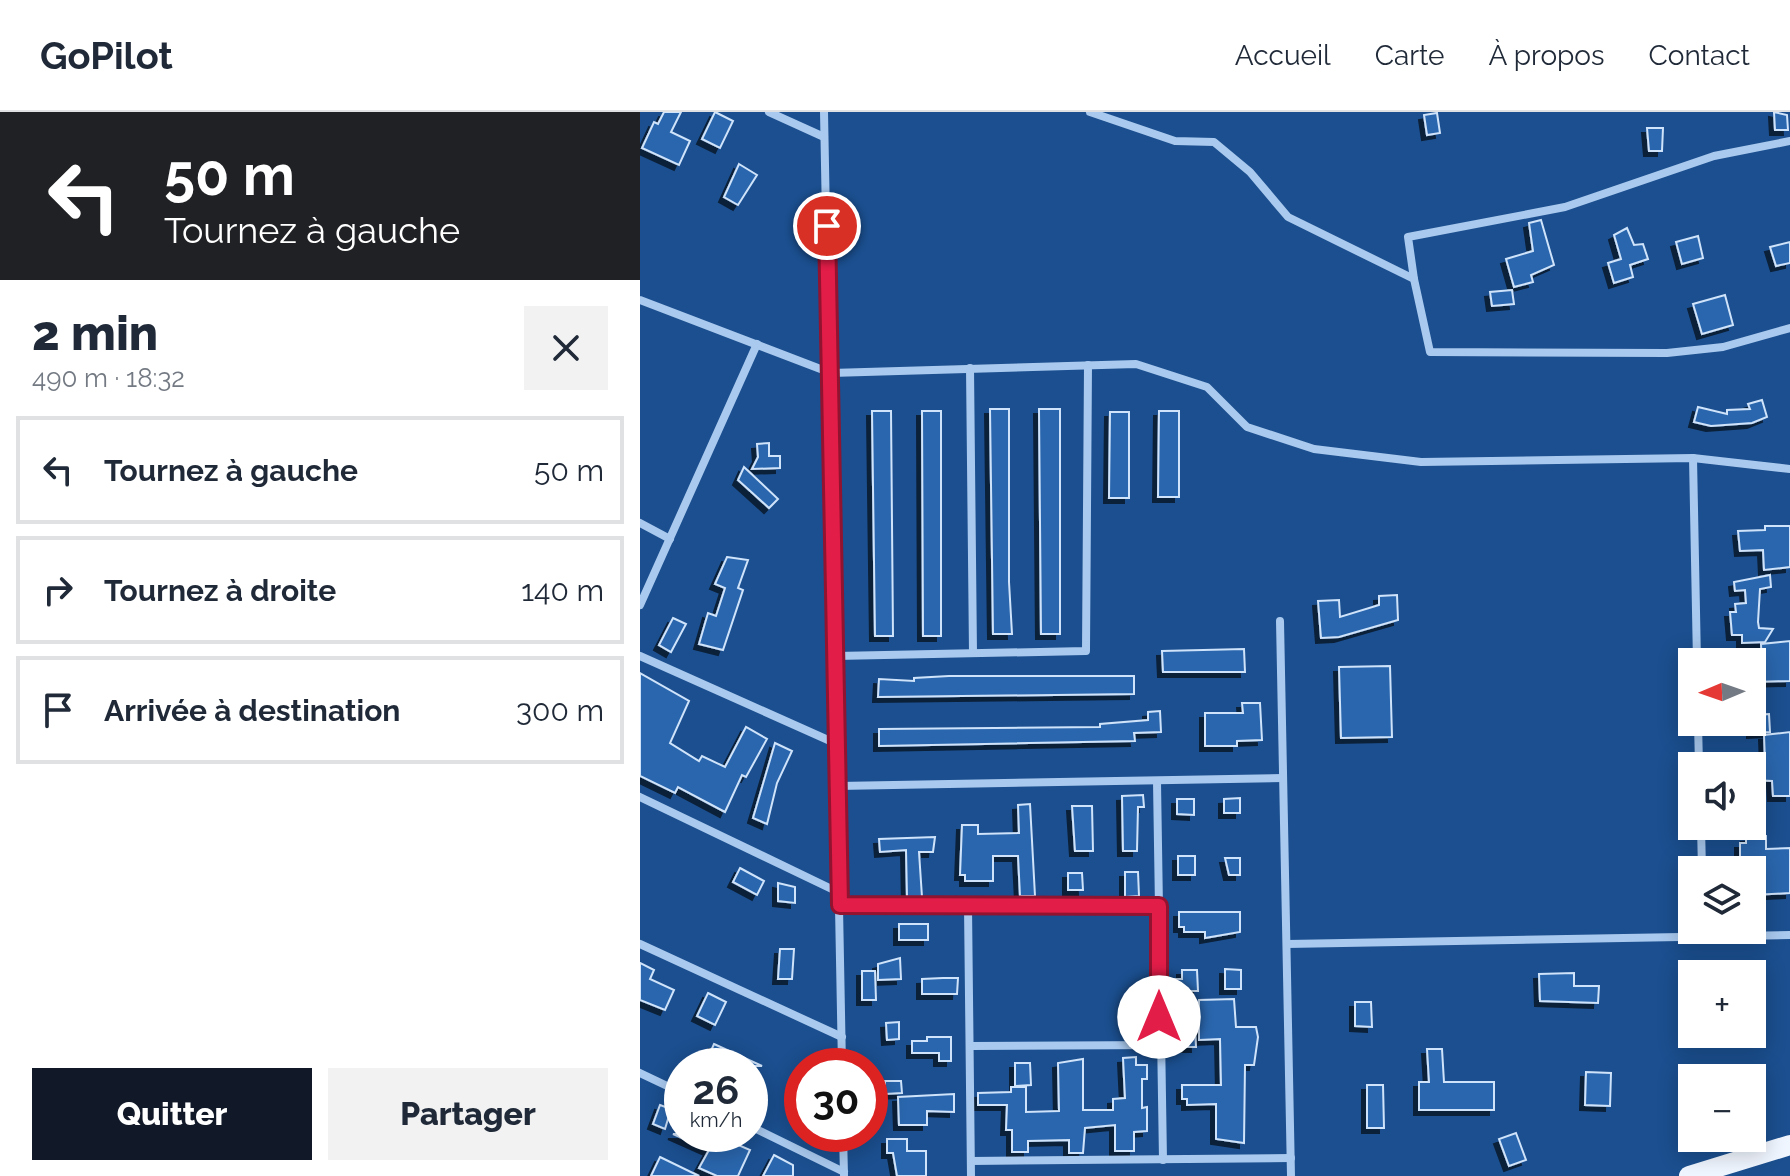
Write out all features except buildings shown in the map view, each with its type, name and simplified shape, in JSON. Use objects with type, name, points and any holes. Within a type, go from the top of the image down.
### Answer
[{"type":"main road","points":[[1689,1176],[1790,1145]]},
{"type":"street","points":[[769,112],[824,137]]},
{"type":"street","points":[[824,112],[842,1048]]},
{"type":"street","points":[[1090,112],[1175,141],[1214,142],[1250,172],[1288,217],[1414,279]]},
{"type":"street","points":[[1790,141],[1714,156],[1565,207],[1408,237],[1430,352],[1667,353],[1723,347],[1790,328]]},
{"type":"street","points":[[640,300],[831,373],[1136,364],[1207,387],[1247,427],[1314,449],[1421,462],[1693,458],[1790,469]]},
{"type":"street","points":[[640,605],[757,344]]},
{"type":"street","points":[[836,656],[1086,651],[1088,365]]},
{"type":"street","points":[[970,368],[973,653]]},
{"type":"street","points":[[1693,458],[1697,648]]},
{"type":"street","points":[[640,523],[670,539]]},
{"type":"street","points":[[1280,621],[1291,1176]]},
{"type":"street","points":[[640,656],[837,744]]},
{"type":"street","points":[[838,786],[1283,778]]},
{"type":"street","points":[[1157,782],[1163,1160]]},
{"type":"street","points":[[640,797],[840,893]]},
{"type":"street","points":[[840,905],[1159,906]]},
{"type":"street","points":[[968,906],[971,1176]]},
{"type":"street","points":[[1287,944],[1678,934]]},
{"type":"street","points":[[1766,934],[1790,935]]},
{"type":"street","points":[[640,944],[842,1037]]},
{"type":"street","points":[[970,1046],[1159,1045]]},
{"type":"street","points":[[640,1073],[664,1084]]},
{"type":"street","points":[[768,1135],[844,1174],[843,1152]]},
{"type":"street","points":[[971,1161],[1291,1158]]},
{"type":"route","points":[[827,226],[840,905],[1159,906],[1159,1017]]}]
